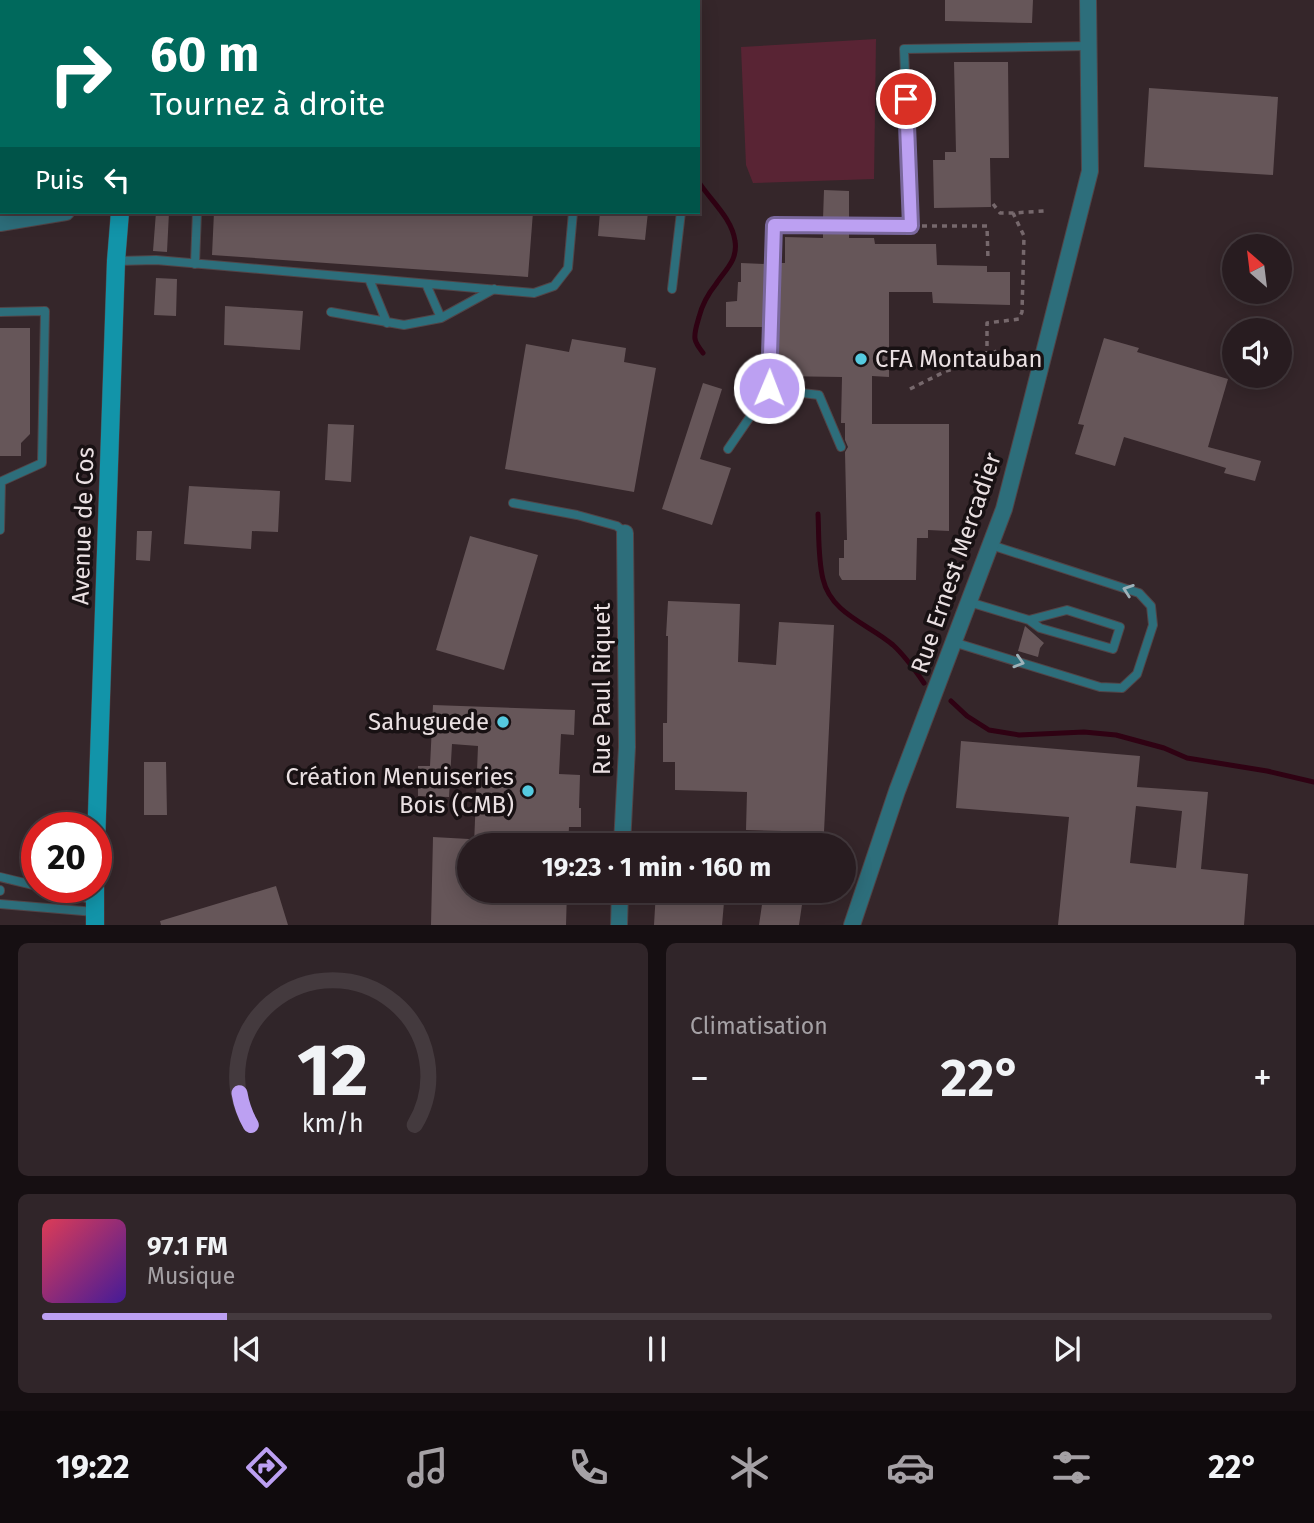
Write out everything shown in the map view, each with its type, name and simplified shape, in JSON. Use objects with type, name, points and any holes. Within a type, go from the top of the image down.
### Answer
[{"type":"street","name":"Rue Ernest Mercadier","points":[[852,925],[897,791],[1004,509],[1090,171],[1088,0]]},
{"type":"street","points":[[0,223],[54,214]]},
{"type":"street","name":"Avenue de Cos","points":[[97,812],[120,214]]},
{"type":"street","name":"Rue Paul Riquet","points":[[623,833],[627,747],[625,533]]},
{"type":"street","points":[[619,925],[620,903]]},
{"type":"lane","points":[[728,449],[769,388],[774,225],[911,226],[904,49],[1088,46]]},
{"type":"lane","points":[[195,264],[197,214]]},
{"type":"lane","points":[[116,261],[156,260],[534,293],[554,285],[568,268],[573,214]]},
{"type":"lane","points":[[672,289],[681,214]]},
{"type":"lane","points":[[369,279],[387,323]]},
{"type":"lane","points":[[426,284],[441,318]]},
{"type":"lane","points":[[331,312],[404,325],[441,318],[494,289]]},
{"type":"lane","points":[[0,312],[45,311],[42,463],[0,482],[0,530]]},
{"type":"lane","points":[[769,388],[819,395],[841,447]]},
{"type":"lane","points":[[513,503],[578,515],[617,526],[625,533]]},
{"type":"lane","points":[[953,642],[1100,687],[1122,688],[1137,674],[1153,625],[1152,606],[1139,593],[991,545]]},
{"type":"lane","points":[[969,602],[1029,620],[1040,628],[1113,649],[1120,628],[1067,610],[1029,620]]},
{"type":"lane","points":[[0,877],[21,882]]},
{"type":"lane","points":[[0,904],[95,906]]},
{"type":"path","points":[[993,204],[1000,212],[1044,211]]},
{"type":"path","points":[[986,356],[987,323],[1019,319],[1022,312],[1024,236],[1013,213]]},
{"type":"path","points":[[911,226],[987,226],[988,260]]},
{"type":"path","points":[[910,389],[999,350]]},
{"type":"shaded area","points":[[876,39],[874,179],[753,183],[746,165],[741,47]]},
{"type":"building","points":[[945,0],[1033,0],[1032,23],[945,21]]},
{"type":"building","points":[[954,62],[1008,62],[1009,158],[990,158],[991,207],[934,208],[933,160],[945,160],[945,152],[956,152]]},
{"type":"building","points":[[1149,88],[1278,97],[1273,175],[1144,167]]},
{"type":"building","points":[[824,190],[849,191],[849,219],[823,219]]},
{"type":"building","points":[[156,214],[169,214],[167,252],[153,251]]},
{"type":"building","points":[[214,214],[533,214],[528,277],[212,255]]},
{"type":"building","points":[[600,214],[648,214],[645,240],[598,236]]},
{"type":"building","points":[[823,232],[849,232],[849,238],[874,238],[875,244],[936,244],[937,265],[987,266],[987,272],[1010,272],[1010,305],[933,303],[932,292],[889,292],[889,377],[872,376],[872,424],[949,424],[949,531],[928,530],[928,538],[917,538],[916,580],[842,580],[839,575],[839,558],[844,558],[844,540],[847,540],[845,452],[848,447],[845,440],[845,423],[841,423],[842,377],[776,376],[779,263],[785,263],[785,237],[823,238]]},
{"type":"building","points":[[741,263],[766,264],[764,327],[726,327],[726,302],[737,301]]},
{"type":"building","points":[[156,278],[177,279],[176,316],[154,315]]},
{"type":"building","points":[[225,306],[303,311],[300,350],[224,345]]},
{"type":"building","points":[[0,328],[30,328],[30,434],[21,443],[21,456],[0,456]]},
{"type":"building","points":[[1104,338],[1139,348],[1137,352],[1222,377],[1222,388],[1225,388],[1208,447],[1261,461],[1255,481],[1224,473],[1226,468],[1124,437],[1115,466],[1075,454],[1084,425],[1078,424]]},
{"type":"building","points":[[572,339],[626,348],[624,362],[656,368],[634,492],[505,469],[526,344],[569,352]]},
{"type":"building","points":[[703,383],[722,389],[700,459],[731,468],[712,525],[662,509]]},
{"type":"building","points":[[328,424],[354,425],[351,482],[325,480]]},
{"type":"building","points":[[189,486],[280,491],[278,532],[252,531],[251,549],[184,544]]},
{"type":"building","points":[[137,531],[152,531],[150,561],[136,560]]},
{"type":"building","points":[[470,536],[538,555],[504,670],[436,650]]},
{"type":"building","points":[[668,601],[740,604],[738,662],[776,665],[779,622],[834,625],[824,832],[746,830],[747,792],[675,790],[675,762],[663,762],[663,723],[667,723]]},
{"type":"building","points":[[1025,626],[1044,643],[1038,657],[1018,651]]},
{"type":"building","points":[[433,705],[575,710],[574,735],[561,734],[559,774],[580,775],[581,827],[569,827],[569,833],[474,833],[478,746],[452,744],[449,797],[418,796],[418,766],[430,766]]},
{"type":"building","points":[[961,741],[1140,756],[1137,787],[1208,792],[1201,869],[1248,874],[1244,925],[1058,925],[1069,817],[956,808]],"holes":[[[1136,806],[1182,811],[1176,868],[1130,863]]]},
{"type":"building","points":[[144,762],[166,762],[167,815],[144,815]]},
{"type":"building","points":[[433,837],[457,838],[457,903],[567,903],[566,925],[431,925]]},
{"type":"building","points":[[276,886],[288,925],[161,925],[160,921]]},
{"type":"building","points":[[655,903],[724,903],[722,925],[654,925]]},
{"type":"building","points":[[762,903],[802,903],[799,925],[759,925]]},
{"type":"waterway","points":[[700,184],[730,225],[735,241],[735,254],[700,313],[695,336],[703,353]]},
{"type":"waterway","points":[[818,514],[820,563],[827,591],[842,610],[893,645],[924,683]]},
{"type":"waterway","points":[[951,701],[967,716],[989,730],[1019,735],[1084,732],[1116,735],[1164,748],[1187,758],[1314,782]]},
{"type":"place","name":"CFA Montauban","points":[[861,359]]},
{"type":"place","name":"Sahuguede","points":[[503,722]]},
{"type":"place","name":"Création Menuiseries Bois (CMB)","points":[[528,791]]},
{"type":"route","points":[[769,388],[774,225],[911,226],[906,99]]}]
